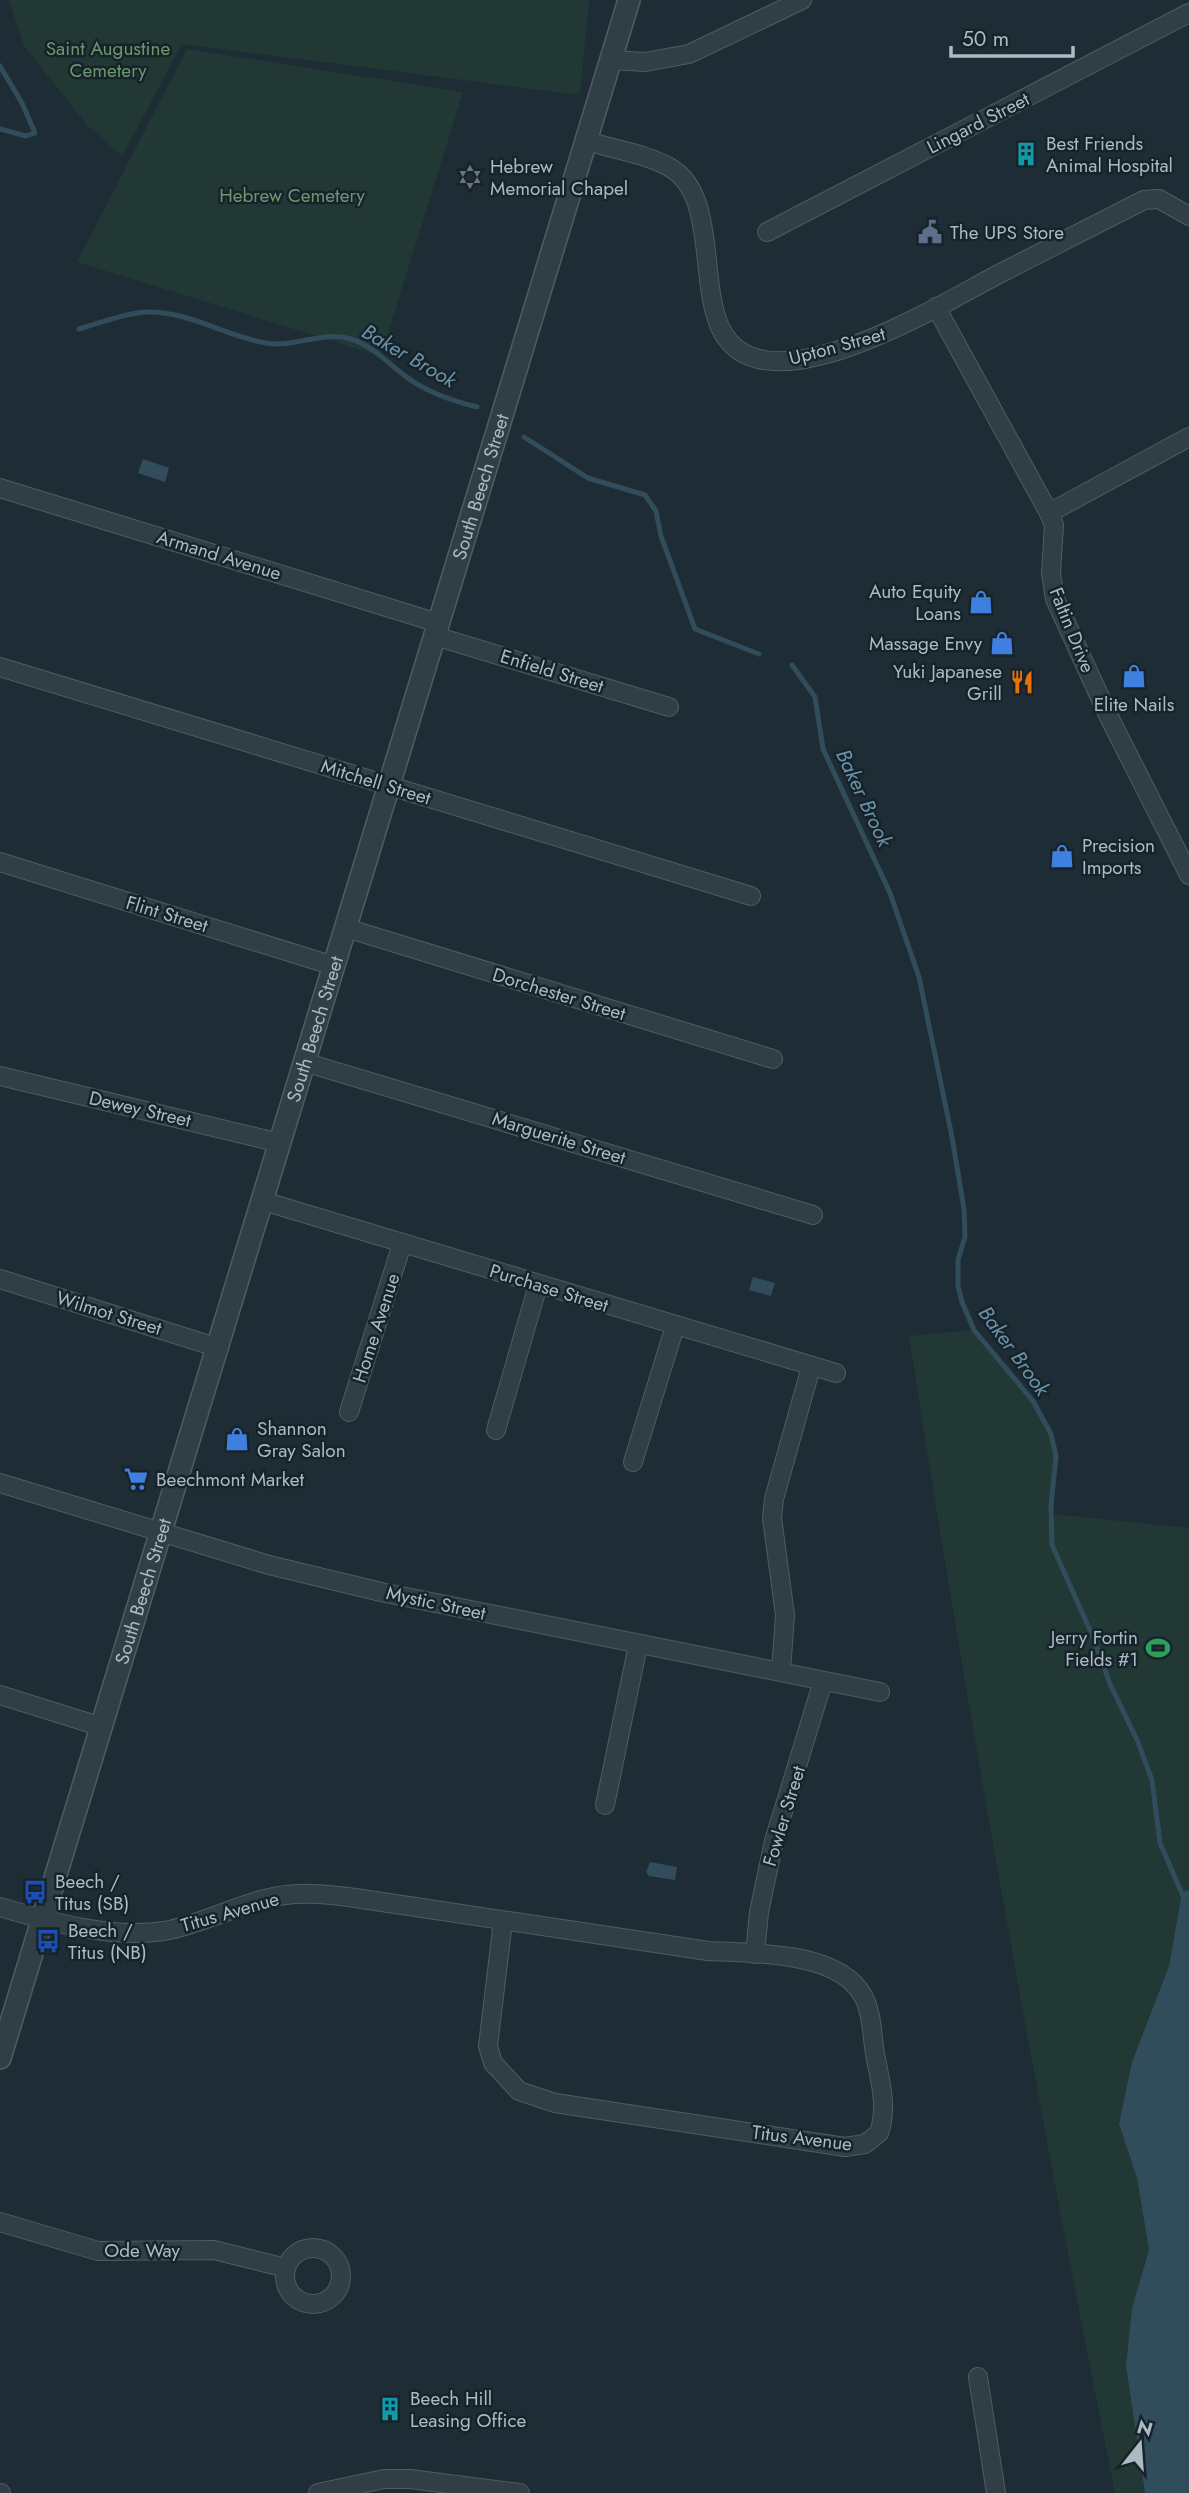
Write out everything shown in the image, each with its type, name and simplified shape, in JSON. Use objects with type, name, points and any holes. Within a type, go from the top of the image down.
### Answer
[{"type":"street","name":"South Beech Street","points":[[0,2058],[99,1726],[219,1348],[388,785],[588,141],[629,0]]},
{"type":"street","points":[[612,60],[645,62],[689,54],[802,0]]},
{"type":"street","name":"Lingard Street","points":[[767,232],[1189,13]]},
{"type":"street","name":"Upton Street","points":[[588,141],[668,167],[687,182],[697,203],[717,320],[729,341],[755,358],[784,361],[852,346],[893,331],[1144,200],[1160,199],[1189,216]]},
{"type":"street","name":"Faltin Drive","points":[[936,307],[1049,513],[1054,525],[1051,573],[1055,599],[1109,717],[1189,875]]},
{"type":"street","points":[[1049,513],[1189,436]]},
{"type":"street","name":"Armand Avenue","points":[[0,488],[436,630]]},
{"type":"street","name":"Enfield Street","points":[[436,630],[669,707]]},
{"type":"street","name":"Mitchell Street","points":[[0,667],[751,896]]},
{"type":"street","name":"Flint Street","points":[[0,862],[334,965]]},
{"type":"street","name":"Dorchester Street","points":[[346,928],[773,1059]]},
{"type":"street","name":"Marguerite Street","points":[[304,1062],[813,1215]]},
{"type":"street","name":"Dewey Street","points":[[0,1076],[280,1143]]},
{"type":"street","name":"Purchase Street","points":[[263,1201],[836,1373]]},
{"type":"street","name":"Home Avenue","points":[[349,1412],[402,1244]]},
{"type":"street","name":"Wilmot Street","points":[[0,1279],[219,1348]]},
{"type":"street","points":[[496,1430],[538,1285]]},
{"type":"street","points":[[633,1462],[675,1326]]},
{"type":"street","points":[[781,1671],[785,1615],[772,1518],[774,1499],[811,1367]]},
{"type":"street","name":"Mystic Street","points":[[0,1483],[319,1577],[638,1645],[880,1692]]},
{"type":"street","points":[[605,1805],[638,1645]]},
{"type":"street","name":"Fowler Street","points":[[755,1954],[759,1912],[774,1841],[813,1721],[823,1681]]},
{"type":"street","points":[[0,1695],[99,1726]]},
{"type":"street","name":"Titus Avenue","points":[[0,1907],[41,1920],[95,1929],[162,1931],[217,1917],[260,1900],[303,1894],[344,1896],[503,1920],[708,1951],[755,1954],[822,1964],[840,1971],[854,1983],[864,1998],[884,2115],[878,2133],[865,2144],[845,2147],[612,2113],[555,2103],[519,2091],[493,2063],[488,2046],[503,1920]]},
{"type":"street","name":"Ode Way","points":[[0,2222],[98,2251],[214,2250],[286,2267]]},
{"type":"street","points":[[978,2376],[996,2493]]},
{"type":"street","points":[[318,2493],[384,2479],[410,2479],[464,2490],[520,2493]]},
{"type":"green space","name":"Saint Augustine Cemetery","points":[[9,0],[589,0],[580,95],[182,44],[122,156],[87,125],[24,46]]},
{"type":"green space","name":"Hebrew Cemetery","points":[[187,49],[463,92],[381,356],[77,262]]},
{"type":"green space","points":[[974,1330],[1024,1387],[1045,1419],[1056,1454],[1052,1514],[1189,1528],[1189,1890],[1182,1892],[1169,1966],[1132,2062],[1119,2124],[1137,2178],[1149,2250],[1132,2308],[1126,2366],[1145,2493],[1115,2493],[1006,1915],[909,1336]]},
{"type":"water","points":[[143,459],[169,468],[165,482],[138,473]]},
{"type":"water","points":[[753,1277],[775,1283],[771,1296],[749,1290]]},
{"type":"water","points":[[650,1862],[677,1867],[675,1880],[649,1876],[646,1872]]},
{"type":"water","points":[[1189,1890],[1189,2493],[1145,2493],[1126,2366],[1132,2308],[1149,2250],[1137,2178],[1119,2124],[1132,2062],[1169,1966],[1182,1892]]},
{"type":"waterway","name":"Baker Brook","points":[[0,66],[22,103],[35,133],[26,136],[0,129]]},
{"type":"waterway","name":"Baker Brook","points":[[79,329],[121,316],[146,312],[192,319],[266,343],[330,337],[351,339],[367,346],[424,388],[477,407]]},
{"type":"waterway","name":"Baker Brook","points":[[524,437],[588,478],[645,495],[656,511],[661,536],[695,629],[759,654]]},
{"type":"waterway","name":"Baker Brook","points":[[792,665],[815,697],[823,749],[890,893],[919,977],[964,1209],[965,1237],[958,1260],[958,1286],[962,1302],[974,1330],[1033,1401],[1051,1434],[1056,1456],[1051,1505],[1052,1545],[1093,1637],[1110,1684],[1138,1742],[1152,1780],[1160,1843],[1183,1896]]},
{"type":"place","name":"Best Friends Animal Hospital","points":[[1026,154]]},
{"type":"place","name":"Hebrew Memorial Chapel","points":[[470,177]]},
{"type":"place","name":"The UPS Store","points":[[930,232]]},
{"type":"place","name":"Auto Equity Loans","points":[[981,602]]},
{"type":"place","name":"Massage Envy","points":[[1002,643]]},
{"type":"place","name":"Elite Nails","points":[[1134,676]]},
{"type":"place","name":"Yuki Japanese Grill","points":[[1022,682]]},
{"type":"place","name":"Precision Imports","points":[[1062,856]]},
{"type":"place","name":"Shannon Gray Salon","points":[[237,1439]]},
{"type":"place","name":"Beechmont Market","points":[[136,1479]]},
{"type":"place","name":"Jerry Fortin Fields #1","points":[[1158,1648]]},
{"type":"place","name":"Beech / Titus (SB)","points":[[35,1892]]},
{"type":"place","name":"Beech / Titus (NB)","points":[[48,1941]]},
{"type":"place","name":"Beech Hill Leasing Office","points":[[390,2409]]}]
